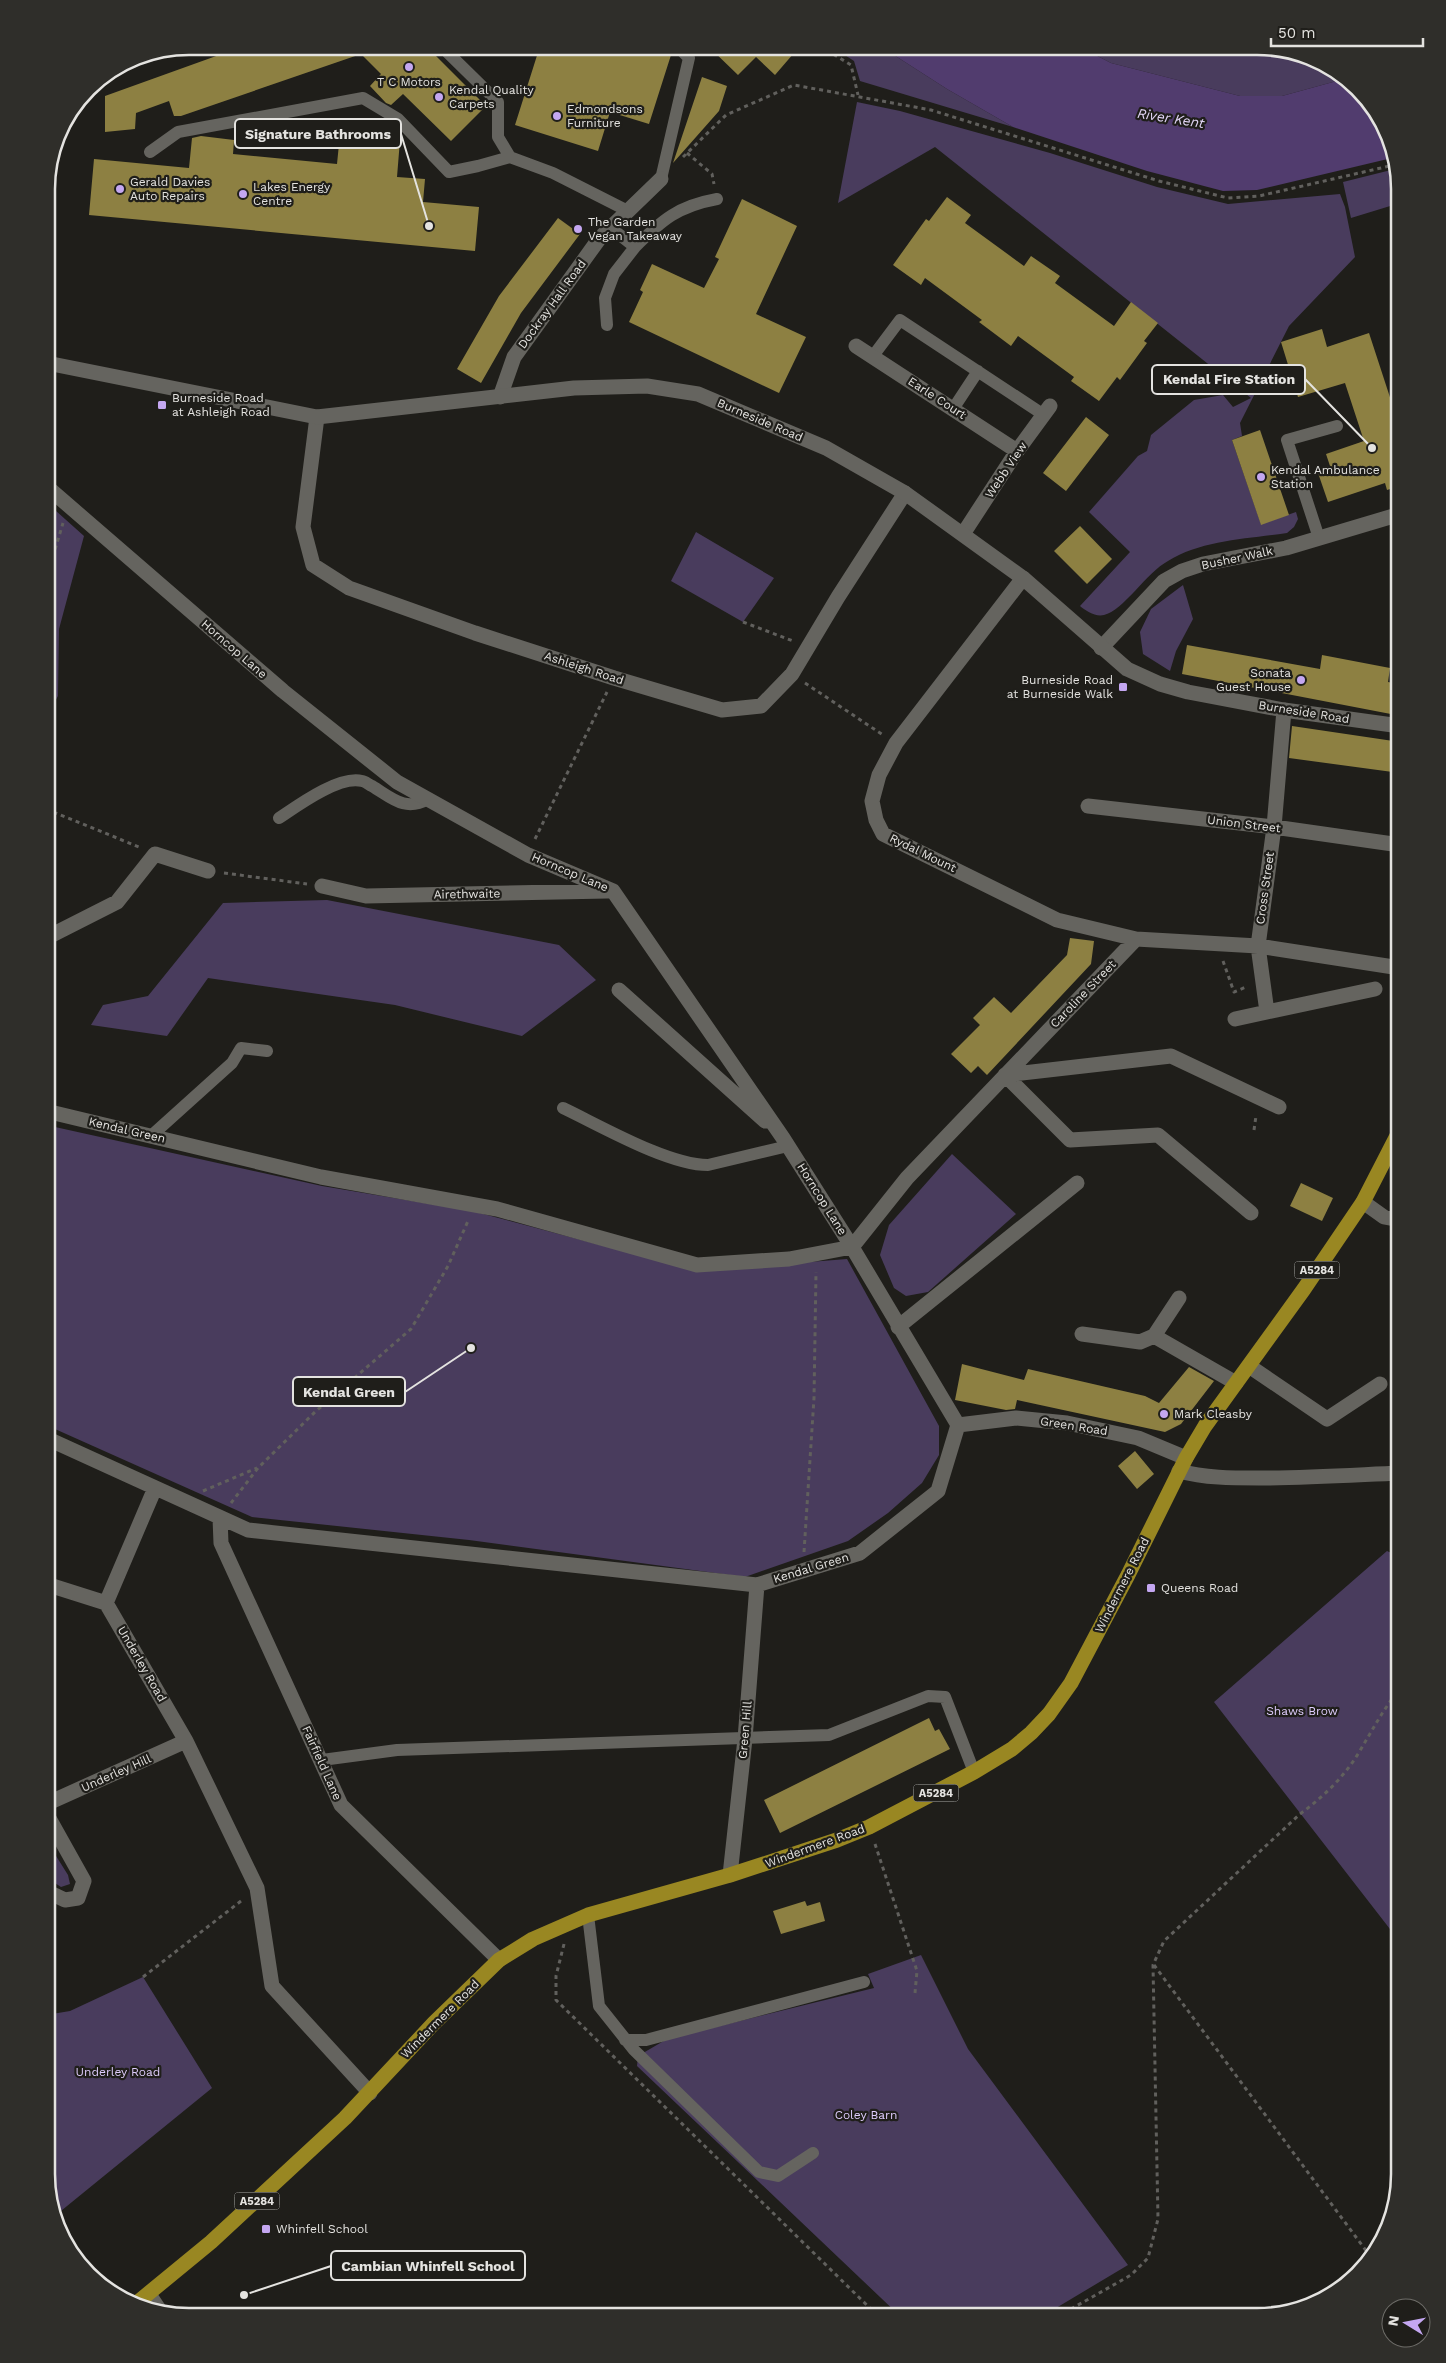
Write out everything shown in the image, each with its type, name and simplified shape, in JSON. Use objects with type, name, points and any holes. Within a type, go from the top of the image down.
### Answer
[{"type":"highway","name":"Windermere Road","points":[[144,2298],[211,2242],[370,2093],[434,2023],[499,1960],[533,1939],[588,1916],[730,1875],[837,1840],[869,1827],[974,1772],[1012,1749],[1031,1733],[1049,1714],[1071,1683],[1128,1575],[1182,1464],[1205,1426],[1304,1290],[1363,1202],[1391,1148]]},
{"type":"street","name":"Dockray Hall Road","points":[[500,397],[514,357],[599,239],[661,179]]},
{"type":"street","name":"Earle Court","points":[[856,346],[1018,451]]},
{"type":"street","name":"Burneside Road","points":[[55,365],[317,417],[574,388],[647,386],[698,394],[826,448],[904,493],[1023,578],[1127,669],[1160,684],[1188,692],[1284,710],[1391,725]]},
{"type":"street","name":"Webb View","points":[[963,534],[1047,411]]},
{"type":"street","name":"Ashleigh Road","points":[[317,417],[303,527],[313,566],[350,588],[475,633],[614,678],[722,710],[761,706],[792,674],[904,493]]},
{"type":"street","name":"Horncop Lane","points":[[55,494],[283,691],[397,782],[528,855],[613,890],[786,1142],[852,1247],[958,1425]]},
{"type":"street","name":"Busher Walk","points":[[1102,648],[1164,581],[1182,571],[1203,564],[1286,548],[1391,517]]},
{"type":"street","name":"Rydal Mount","points":[[1023,578],[896,743],[879,776],[872,801],[876,820],[883,834],[1057,920],[1136,939]]},
{"type":"street","name":"Cross Street","points":[[1267,1012],[1258,946],[1274,827],[1284,710]]},
{"type":"street","name":"Union Street","points":[[1088,806],[1274,827],[1391,845]]},
{"type":"street","points":[[55,933],[117,902],[155,854],[208,870]]},
{"type":"street","name":"Airethwaite","points":[[322,886],[366,896],[613,890]]},
{"type":"street","points":[[1136,939],[1258,946],[1391,967]]},
{"type":"street","name":"Caroline Street","points":[[852,1247],[908,1178],[1136,939]]},
{"type":"street","points":[[1234,1018],[1375,989]]},
{"type":"street","points":[[619,990],[786,1142]]},
{"type":"street","points":[[1005,1076],[1171,1056],[1279,1107]]},
{"type":"street","points":[[1005,1076],[1070,1140],[1158,1135],[1251,1213]]},
{"type":"street","name":"Kendal Green","points":[[55,1113],[321,1177],[497,1209],[697,1265],[789,1259],[852,1247]]},
{"type":"street","points":[[898,1327],[1077,1183]]},
{"type":"street","points":[[1363,1202],[1384,1216],[1391,1218]]},
{"type":"street","points":[[1082,1334],[1140,1342],[1154,1336],[1179,1298]]},
{"type":"street","points":[[1154,1336],[1236,1383]]},
{"type":"street","points":[[1249,1366],[1327,1419],[1380,1384]]},
{"type":"street","name":"Green Road","points":[[958,1425],[1016,1418],[1067,1423],[1138,1438],[1182,1464]]},
{"type":"street","name":"Kendal Green","points":[[55,1442],[248,1530],[757,1585],[860,1553],[938,1491],[958,1425]]},
{"type":"street","points":[[1182,1464],[1202,1476],[1318,1478],[1391,1474]]},
{"type":"street","points":[[55,1587],[106,1602],[155,1488]]},
{"type":"street","name":"Fairfield Lane","points":[[220,1518],[221,1542],[341,1805],[499,1960]]},
{"type":"street","name":"Green Hill","points":[[730,1875],[745,1739],[757,1585]]},
{"type":"street","name":"Underley Road","points":[[106,1602],[186,1741],[258,1888],[272,1986],[370,2093]]},
{"type":"street","name":"Underley Hill","points":[[55,1800],[186,1741]]},
{"type":"street","points":[[55,1829],[84,1881],[78,1898],[65,1900],[55,1895]]},
{"type":"lane","points":[[450,55],[498,102],[498,137],[510,157]]},
{"type":"lane","points":[[661,179],[689,58],[686,55]]},
{"type":"lane","points":[[150,152],[178,132],[363,98],[398,119],[449,172],[510,157],[553,173],[628,211]]},
{"type":"lane","points":[[607,325],[605,298],[614,274],[635,247],[662,220],[699,202],[717,199]]},
{"type":"lane","points":[[611,228],[635,247]]},
{"type":"lane","points":[[873,356],[900,320],[978,371],[1047,411]]},
{"type":"lane","points":[[953,409],[978,371]]},
{"type":"lane","points":[[1319,538],[1287,440],[1337,426]]},
{"type":"lane","points":[[279,818],[309,798],[345,782],[362,780],[401,804],[417,805],[428,799]]},
{"type":"lane","points":[[151,1136],[232,1063],[241,1048],[267,1050]]},
{"type":"lane","points":[[563,1108],[665,1156],[698,1165],[718,1163],[786,1142]]},
{"type":"lane","points":[[322,1760],[397,1750],[829,1735],[928,1696],[945,1697],[974,1772]]},
{"type":"lane","points":[[588,1916],[599,2006],[625,2040],[759,2172],[778,2176],[813,2153]]},
{"type":"lane","points":[[625,2040],[646,2040],[864,1982]]},
{"type":"path","points":[[834,55],[850,65],[858,95]]},
{"type":"path","points":[[682,158],[726,115],[794,85],[858,95],[931,110],[1159,181],[1228,198],[1259,196],[1389,166]]},
{"type":"path","points":[[687,153],[712,174],[717,199]]},
{"type":"path","points":[[55,550],[68,506]]},
{"type":"path","points":[[743,622],[807,647]]},
{"type":"path","points":[[792,674],[896,743]]},
{"type":"path","points":[[528,855],[565,775],[614,678]]},
{"type":"path","points":[[55,813],[155,854]]},
{"type":"path","points":[[208,870],[322,886]]},
{"type":"path","points":[[1215,957],[1223,960],[1234,992],[1263,981]]},
{"type":"path","points":[[220,1518],[258,1468],[315,1412],[411,1329],[448,1266],[469,1219]]},
{"type":"path","points":[[804,1570],[814,1398],[816,1254]]},
{"type":"path","points":[[181,1500],[258,1468]]},
{"type":"path","points":[[1073,2308],[1131,2275],[1148,2258],[1158,2219],[1153,1965],[1164,1941],[1300,1814],[1323,1796],[1341,1777],[1358,1754],[1377,1720],[1391,1701]]},
{"type":"path","points":[[869,1827],[917,1971],[915,1993]]},
{"type":"path","points":[[143,1977],[258,1888]]},
{"type":"path","points":[[1153,1965],[1366,2251]]},
{"type":"green space","points":[[845,55],[894,55],[947,89],[1013,127],[860,81],[854,61]]},
{"type":"green space","points":[[1096,55],[1266,55],[1300,62],[1336,81],[1282,96],[1240,96],[1111,63]]},
{"type":"green space","points":[[857,102],[900,111],[1050,153],[1157,187],[1228,204],[1340,194],[1345,207],[1355,257],[1289,326],[1240,423],[1242,436],[1232,440],[1261,524],[1296,512],[1298,519],[1294,527],[1287,533],[1210,544],[1181,554],[1160,566],[1119,606],[1104,615],[1088,612],[1080,606],[1130,552],[1089,512],[1138,456],[1147,451],[1151,435],[1194,400],[1223,395],[1233,407],[1251,398],[935,147],[838,203]]},
{"type":"green space","points":[[1390,170],[1391,206],[1351,218],[1343,182]]},
{"type":"green space","points":[[55,510],[84,536],[59,629],[58,696],[55,702]]},
{"type":"green space","points":[[696,532],[774,578],[743,622],[671,581]]},
{"type":"green space","points":[[1183,585],[1193,619],[1176,651],[1170,671],[1143,654],[1140,632],[1151,609]]},
{"type":"green space","points":[[327,900],[559,945],[596,980],[522,1036],[395,1005],[208,978],[167,1036],[91,1025],[103,1005],[148,996],[223,903]]},
{"type":"green space","points":[[55,1127],[322,1186],[472,1211],[698,1271],[847,1259],[939,1426],[939,1455],[922,1483],[888,1513],[848,1541],[745,1577],[469,1540],[252,1517],[55,1429]]},
{"type":"green space","points":[[952,1154],[1016,1214],[928,1292],[906,1296],[894,1288],[880,1255],[889,1225]]},
{"type":"green space","name":"Shaws Brow","points":[[1387,1551],[1391,1553],[1391,1930],[1214,1702]]},
{"type":"green space","points":[[55,1854],[68,1875],[70,1884],[61,1887],[55,1883]]},
{"type":"green space","name":"Coley Barn","points":[[921,1955],[968,2049],[1128,2265],[1056,2308],[892,2308],[637,2066],[638,2056],[667,2039],[874,1988],[868,1974]]},
{"type":"green space","name":"Underley Road","points":[[143,1977],[212,2088],[61,2211],[56,2192],[55,2174],[55,2014],[70,2011]]},
{"type":"water","name":"River Kent","points":[[894,55],[1096,55],[1111,63],[1240,96],[1282,96],[1336,81],[1358,101],[1368,114],[1384,146],[1387,159],[1257,190],[1223,191],[1147,171],[1013,127],[947,89]]},
{"type":"building","points":[[219,55],[358,55],[181,116],[174,116],[169,101],[136,113],[135,129],[105,132],[105,96]]},
{"type":"building","points":[[362,55],[435,55],[486,106],[451,141],[403,94],[391,105],[386,103],[370,86],[381,74]]},
{"type":"building","points":[[537,55],[671,55],[649,124],[610,112],[598,151],[515,125]]},
{"type":"building","points":[[717,55],[792,55],[775,75],[756,57],[738,75]]},
{"type":"building","points":[[702,77],[727,86],[719,111],[673,163]]},
{"type":"building","points":[[340,134],[400,140],[397,177],[425,179],[423,202],[479,207],[475,251],[89,215],[94,159],[189,168],[192,138],[201,136],[234,140],[233,154],[337,164]]},
{"type":"building","points":[[947,197],[971,215],[965,223],[1024,266],[1031,256],[1060,276],[1055,283],[1114,326],[1131,302],[1158,323],[1144,341],[1147,343],[1120,380],[1117,377],[1099,401],[1071,381],[1074,377],[1018,336],[1011,346],[979,322],[982,320],[925,278],[921,285],[893,265],[926,219],[929,221]]},
{"type":"building","points":[[742,199],[797,226],[756,314],[806,337],[779,393],[629,322],[643,292],[640,290],[652,264],[704,288],[719,259],[715,257]]},
{"type":"building","points":[[558,218],[580,234],[521,313],[481,383],[457,369],[499,296]]},
{"type":"building","points":[[1322,329],[1327,347],[1369,333],[1391,400],[1391,489],[1387,490],[1385,483],[1328,502],[1317,470],[1330,466],[1326,454],[1364,441],[1345,383],[1298,397],[1281,342]]},
{"type":"building","points":[[1086,417],[1109,435],[1066,491],[1043,473]]},
{"type":"building","name":"Kendal Ambulance Station","points":[[1260,430],[1289,515],[1261,525],[1232,440]]},
{"type":"building","points":[[1080,526],[1112,559],[1087,584],[1054,551]]},
{"type":"building","points":[[1187,645],[1320,669],[1322,655],[1390,668],[1388,682],[1391,683],[1391,714],[1182,674]]},
{"type":"building","points":[[1292,726],[1391,741],[1391,772],[1289,758]]},
{"type":"building","points":[[1070,938],[1094,941],[1091,964],[987,1075],[978,1066],[971,1073],[951,1054],[980,1025],[973,1018],[994,997],[1011,1013],[1067,955]]},
{"type":"building","points":[[1301,1183],[1333,1198],[1322,1221],[1290,1206]]},
{"type":"building","points":[[962,1364],[1024,1380],[1028,1369],[1145,1396],[1159,1403],[1189,1367],[1214,1381],[1181,1424],[1165,1432],[1017,1400],[1015,1409],[1006,1410],[955,1400]]},
{"type":"building","points":[[1135,1451],[1154,1474],[1137,1489],[1118,1466]]},
{"type":"building","points":[[929,1718],[935,1731],[939,1729],[950,1749],[780,1833],[764,1800]]},
{"type":"building","points":[[805,1901],[807,1906],[820,1902],[825,1921],[781,1934],[773,1911]]},
{"type":"place","name":"T C Motors","points":[[409,67]]},
{"type":"place","name":"Kendal Quality Carpets","points":[[439,97]]},
{"type":"place","name":"Edmondsons Furniture","points":[[557,116]]},
{"type":"place","name":"Gerald Davies Auto Repairs","points":[[120,189]]},
{"type":"place","name":"Lakes Energy Centre","points":[[243,194]]},
{"type":"place","name":"Signature Bathrooms","points":[[429,226]]},
{"type":"place","name":"The Garden Vegan Takeaway","points":[[578,229]]},
{"type":"place","name":"Burneside Road at Ashleigh Road","points":[[162,405]]},
{"type":"place","name":"Kendal Fire Station","points":[[1372,448]]},
{"type":"place","name":"Kendal Ambulance Station","points":[[1261,477]]},
{"type":"place","name":"Sonata Guest House","points":[[1301,680]]},
{"type":"place","name":"Burneside Road at Burneside Walk","points":[[1123,687]]},
{"type":"place","name":"Kendal Green","points":[[471,1348]]},
{"type":"place","name":"Mark Cleasby","points":[[1164,1414]]},
{"type":"place","name":"Queens Road","points":[[1151,1588]]},
{"type":"place","name":"Whinfell School","points":[[266,2229]]},
{"type":"place","name":"Cambian Whinfell School","points":[[244,2295]]}]
